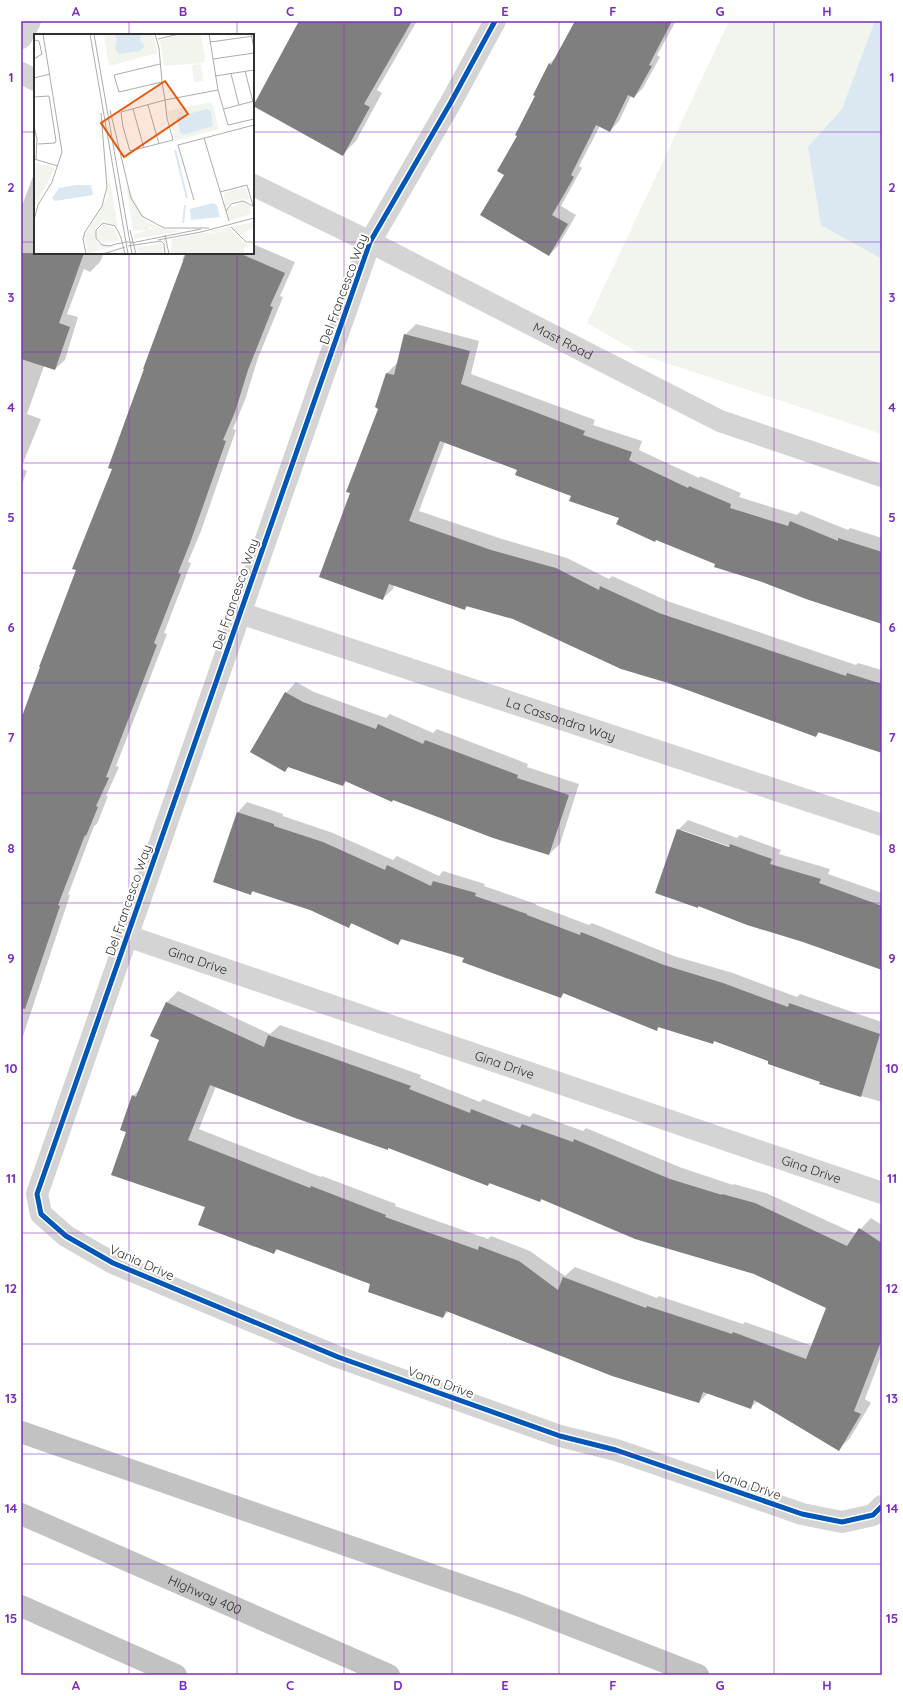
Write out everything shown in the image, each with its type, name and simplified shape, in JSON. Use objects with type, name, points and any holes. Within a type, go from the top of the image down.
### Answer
[{"type":"highway","points":[[21,1432],[518,1605],[698,1675]]},
{"type":"highway","name":"Highway 400","points":[[21,1514],[389,1675]]},
{"type":"highway","points":[[21,1606],[176,1675]]},
{"type":"street","points":[[21,38],[30,21]]},
{"type":"street","name":"Del Francesco Way","points":[[37,1194],[370,242],[451,102],[495,21]]},
{"type":"street","points":[[21,73],[34,80]]},
{"type":"street","name":"Mast Road","points":[[254,185],[370,242],[720,421],[882,476]]},
{"type":"street","name":"La Cassandra Way","points":[[240,613],[882,825]]},
{"type":"street","name":"Gina Drive","points":[[127,936],[882,1193]]},
{"type":"street","name":"Vania Drive","points":[[37,1194],[41,1214],[66,1236],[113,1263],[338,1357],[560,1436],[616,1450],[802,1514],[842,1522],[878,1511]]},
{"type":"shaded area","points":[[729,21],[882,21],[882,434],[642,355],[587,323]]},
{"type":"shaded area","points":[[875,21],[882,21],[882,259],[821,225],[808,147],[842,109]]},
{"type":"building","points":[[299,21],[412,21],[364,104],[370,107],[343,156],[254,107]]},
{"type":"building","points":[[575,21],[672,21],[649,65],[652,66],[634,98],[628,95],[610,132],[596,125],[571,175],[574,177],[552,215],[568,224],[549,256],[480,215],[504,175],[497,171],[517,136],[515,135],[535,96],[533,95],[549,63],[551,65]]},
{"type":"building","points":[[21,253],[84,254],[59,323],[70,327],[55,370],[21,359]]},
{"type":"building","points":[[186,254],[241,254],[285,273],[270,306],[273,307],[248,370],[235,412],[223,440],[226,441],[178,573],[181,574],[154,643],[157,645],[106,777],[109,778],[96,806],[98,807],[86,836],[85,835],[58,905],[60,906],[25,1009],[21,1008],[21,719],[76,570],[72,569],[112,469],[108,468]]},
{"type":"building","points":[[404,334],[470,351],[461,384],[585,431],[583,435],[632,452],[629,460],[688,488],[689,486],[731,504],[730,508],[788,526],[790,521],[838,541],[838,538],[882,552],[882,624],[806,599],[762,582],[714,567],[715,564],[656,540],[655,542],[616,524],[619,518],[569,501],[571,496],[515,475],[517,470],[440,441],[409,521],[491,550],[556,568],[599,590],[600,586],[659,613],[846,676],[847,673],[882,684],[882,753],[818,732],[816,737],[668,683],[621,669],[513,619],[466,606],[465,610],[389,584],[383,600],[319,577],[350,493],[346,492],[378,409],[375,407],[386,373],[394,375]]},
{"type":"building","points":[[285,692],[303,702],[376,729],[378,724],[423,744],[425,740],[518,775],[517,778],[569,795],[549,855],[493,838],[393,800],[392,802],[345,781],[343,786],[288,767],[285,772],[250,752]]},
{"type":"building","points":[[237,812],[323,842],[385,870],[387,865],[431,886],[433,881],[476,893],[475,896],[527,914],[580,935],[581,932],[664,965],[723,983],[788,1007],[789,1003],[880,1034],[861,1097],[819,1084],[820,1082],[768,1064],[768,1061],[714,1041],[713,1044],[658,1027],[657,1031],[563,993],[561,998],[462,962],[464,958],[401,939],[398,945],[351,923],[349,928],[310,910],[252,891],[251,895],[213,882]]},
{"type":"building","points":[[677,829],[729,847],[730,844],[772,859],[770,864],[821,879],[819,883],[882,906],[882,970],[803,942],[747,925],[698,906],[698,908],[655,893]]},
{"type":"building","points":[[166,1002],[264,1047],[268,1035],[411,1086],[409,1089],[470,1113],[471,1109],[520,1128],[522,1124],[573,1142],[574,1139],[670,1179],[722,1195],[755,1203],[847,1246],[859,1228],[882,1243],[882,1339],[854,1411],[861,1414],[839,1451],[754,1400],[751,1409],[703,1392],[699,1403],[612,1376],[446,1311],[443,1318],[368,1292],[370,1284],[276,1249],[274,1254],[198,1225],[205,1207],[111,1175],[126,1132],[120,1130],[132,1095],[136,1097],[159,1040],[150,1036]],"holes":[[[210,1085],[295,1118],[388,1150],[388,1148],[488,1186],[489,1183],[540,1202],[541,1199],[635,1239],[754,1274],[826,1308],[806,1359],[733,1332],[732,1334],[647,1306],[646,1308],[563,1277],[558,1290],[519,1261],[479,1246],[478,1250],[385,1217],[386,1215],[311,1186],[310,1188],[188,1140]]]},
{"type":"cycle path","points":[[495,21],[451,102],[370,242],[37,1194],[41,1214],[66,1236],[113,1263],[338,1357],[560,1436],[616,1450],[802,1514],[842,1522],[873,1515],[882,1506]]}]
